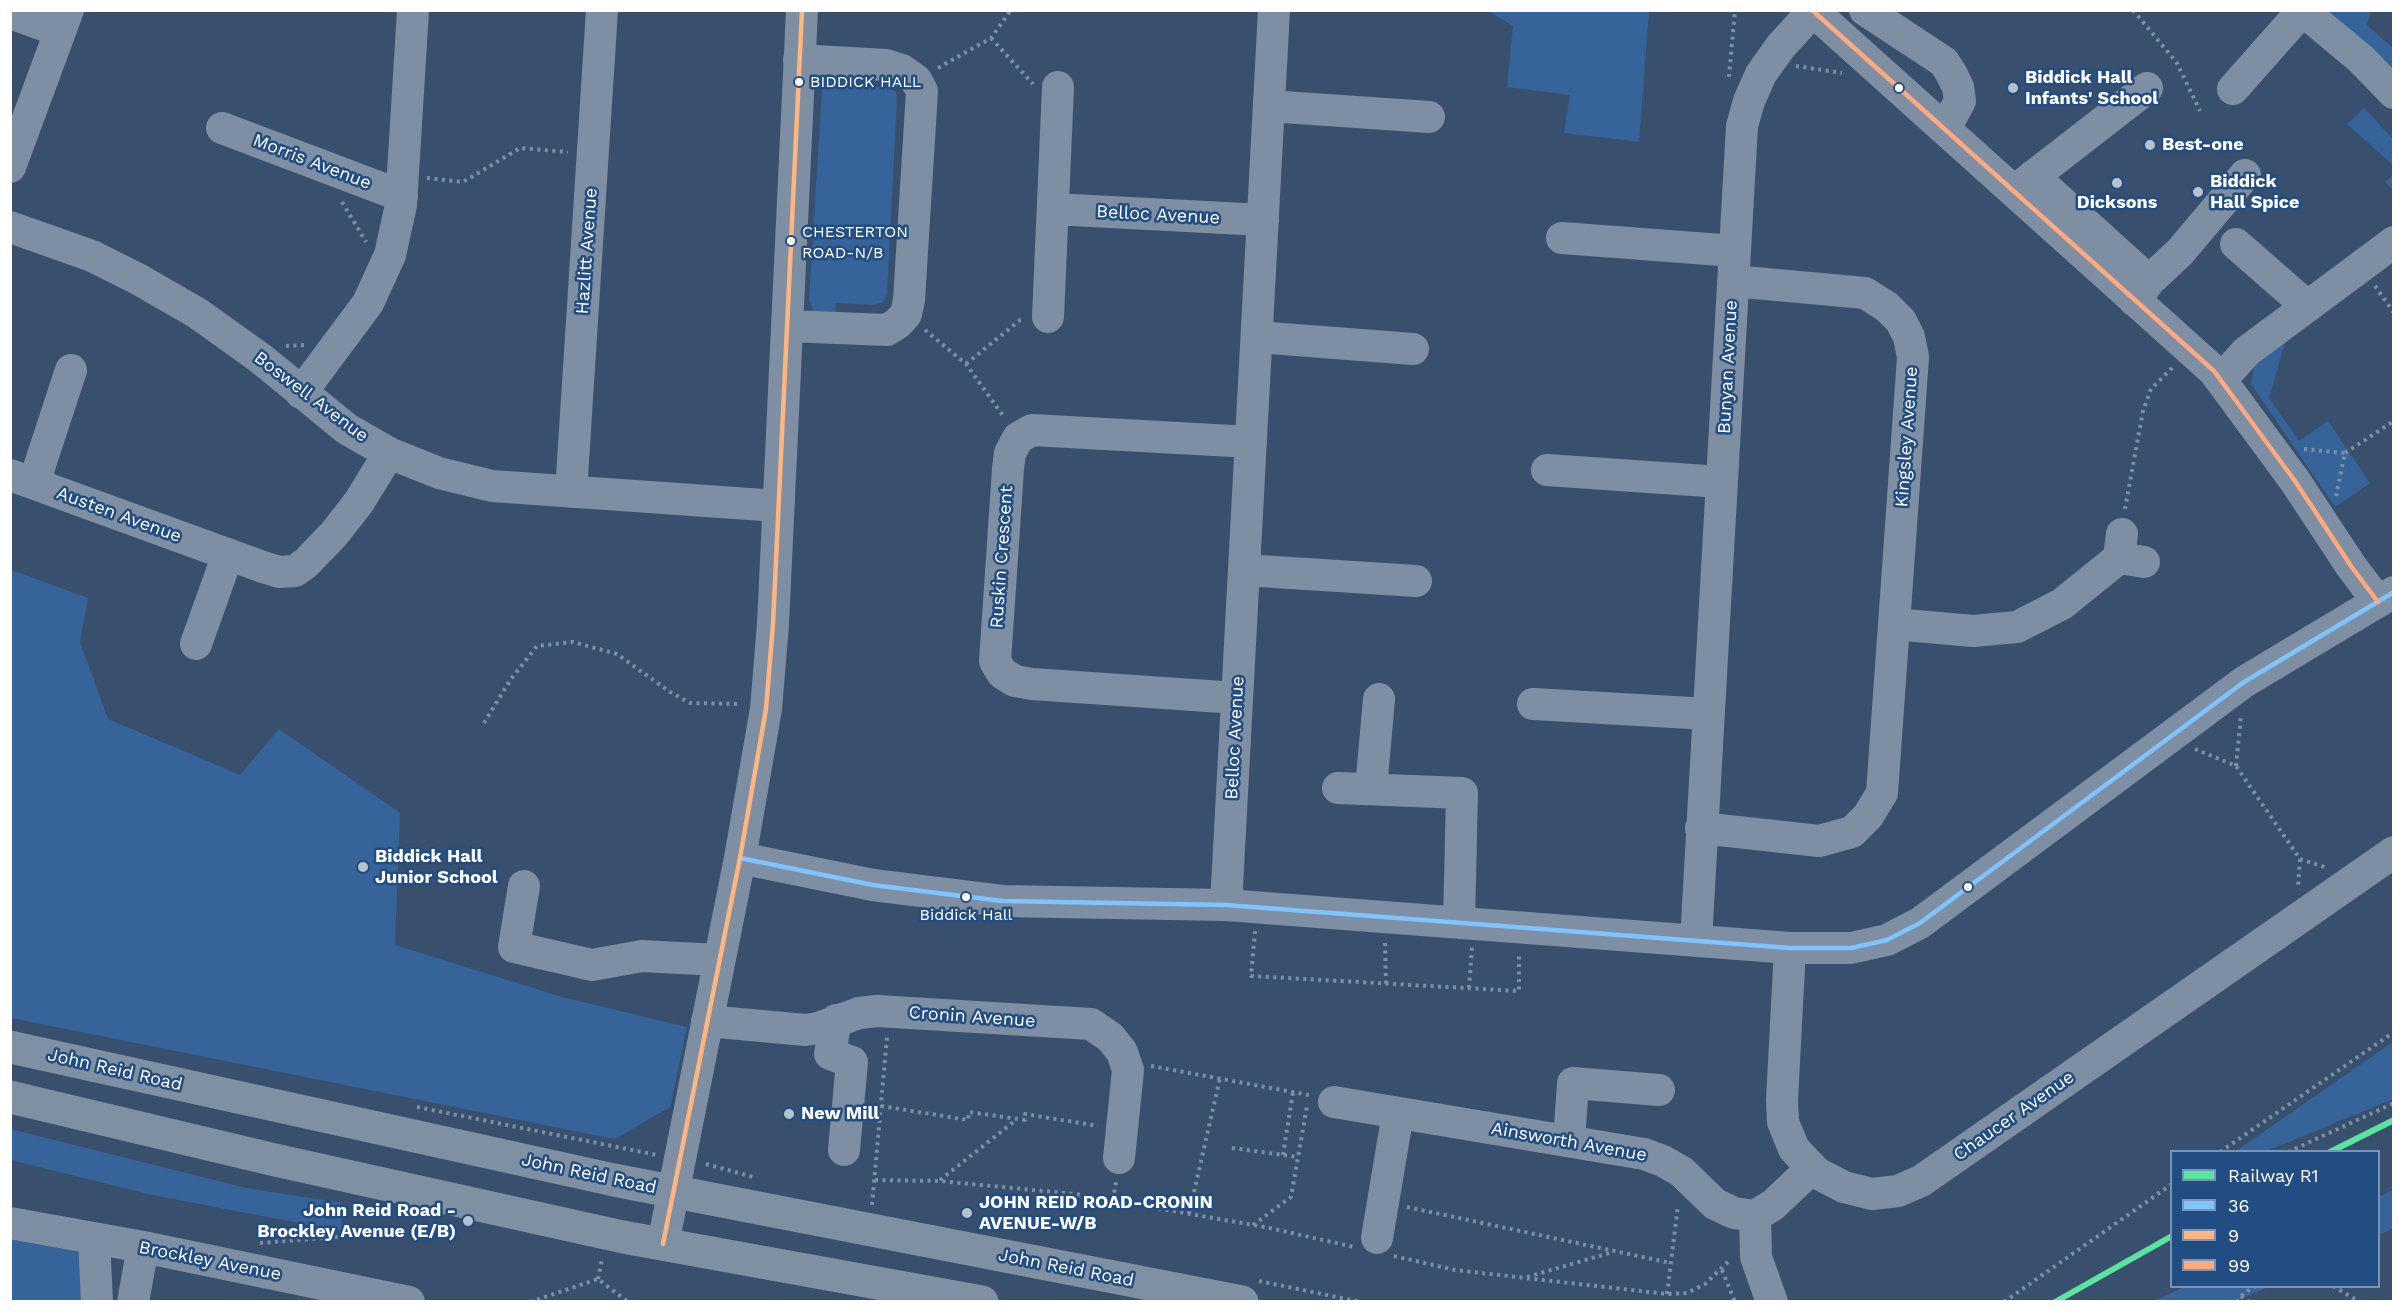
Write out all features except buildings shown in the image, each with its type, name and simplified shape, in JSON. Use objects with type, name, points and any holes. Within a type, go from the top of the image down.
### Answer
[{"type":"highway","name":"John Reid Road","points":[[10,1047],[673,1192],[1242,1302]]},
{"type":"highway","points":[[10,1097],[275,1160],[663,1244],[982,1302]]},
{"type":"street","points":[[301,393],[368,303],[383,271],[397,230],[413,10]]},
{"type":"street","name":"Hazlitt Avenue","points":[[571,492],[602,10]]},
{"type":"street","points":[[663,1244],[740,858],[766,709],[773,624],[802,10]]},
{"type":"street","name":"Belloc Avenue","points":[[1226,905],[1274,10]]},
{"type":"street","points":[[1865,10],[1944,62],[1958,87],[1960,101],[1949,121],[1942,127]]},
{"type":"street","points":[[740,858],[873,885],[1002,901],[1226,905],[1790,948],[1851,948],[1887,940],[1920,922],[2244,682],[2386,597],[2351,566],[2295,481],[2221,380],[2190,350],[2142,291],[2023,184],[1942,127],[1812,11]]},
{"type":"street","name":"Bunyan Avenue","points":[[1696,941],[1742,126],[1761,74],[1781,46],[1812,11]]},
{"type":"street","points":[[2233,89],[2302,11],[2361,59],[2394,93]]},
{"type":"street","points":[[10,13],[64,21],[10,167]]},
{"type":"street","points":[[787,326],[887,330],[906,314],[909,300],[922,91],[916,80],[902,70],[886,64],[800,60]]},
{"type":"street","points":[[1048,317],[1058,87]]},
{"type":"street","points":[[2023,184],[2147,88]]},
{"type":"street","points":[[1269,106],[1430,117]]},
{"type":"street","name":"Morris Avenue","points":[[215,125],[322,166],[402,186]]},
{"type":"street","points":[[2142,291],[2180,252],[2245,176]]},
{"type":"street","name":"Belloc Avenue","points":[[1053,209],[1263,220]]},
{"type":"street","name":"Boswell Avenue","points":[[10,226],[92,256],[138,279],[197,313],[244,347],[347,429],[389,453],[439,473],[492,486],[778,506]]},
{"type":"street","points":[[1562,238],[1734,266]]},
{"type":"street","points":[[2221,380],[2246,352],[2394,242]]},
{"type":"street","points":[[2236,244],[2307,306]]},
{"type":"street","name":"Kingsley Avenue","points":[[1701,828],[1820,841],[1852,832],[1868,816],[1882,793],[1913,357],[1909,338],[1901,321],[1887,307],[1865,293],[1734,266]]},
{"type":"street","points":[[1257,338],[1413,349]]},
{"type":"street","points":[[22,479],[71,370]]},
{"type":"street","points":[[1018,438],[1032,430],[1251,442]]},
{"type":"street","name":"Ruskin Crescent","points":[[1018,438],[1010,453],[1007,481],[995,662],[1002,673],[1015,681],[1032,684],[1237,698]]},
{"type":"street","name":"Austen Avenue","points":[[22,479],[279,572],[295,571],[334,534],[359,502],[389,453]]},
{"type":"street","points":[[1547,470],[1721,482]]},
{"type":"street","points":[[1894,624],[1973,631],[2017,627],[2062,604],[2128,551]]},
{"type":"street","points":[[195,644],[228,554]]},
{"type":"street","points":[[1244,570],[1416,581]]},
{"type":"street","points":[[1371,789],[1379,699]]},
{"type":"street","points":[[1533,704],[1708,714]]},
{"type":"street","points":[[1338,788],[1462,793],[1466,923]]},
{"type":"street","name":"Chaucer Avenue","points":[[1790,948],[1783,1122],[1794,1149],[1817,1173],[1844,1187],[1872,1194],[1898,1191],[1921,1181],[2394,852]]},
{"type":"street","points":[[524,886],[514,947],[592,965],[642,956],[718,960]]},
{"type":"street","name":"Cronin Avenue","points":[[707,1021],[805,1030],[818,1028],[859,1013],[889,1012],[1091,1024],[1110,1037],[1122,1052],[1128,1070]]},
{"type":"street","points":[[836,1020],[831,1054],[852,1062],[844,1150]]},
{"type":"street","points":[[1120,1144],[1128,1070]]},
{"type":"street","points":[[1569,1141],[1573,1083],[1659,1090]]},
{"type":"street","name":"Ainsworth Avenue","points":[[1334,1102],[1644,1154],[1663,1161],[1682,1172],[1716,1204],[1755,1225]]},
{"type":"street","points":[[1376,1245],[1398,1113]]},
{"type":"street","points":[[1772,1302],[1756,1257],[1755,1225],[1812,1168]]},
{"type":"street","name":"Brockley Avenue","points":[[10,1223],[143,1247],[343,1295],[409,1302]]},
{"type":"street","points":[[94,1238],[96,1302]]},
{"type":"street","points":[[133,1302],[143,1247]]},
{"type":"path","points":[[916,80],[991,38],[1011,10]]},
{"type":"path","points":[[1735,10],[1728,93],[1747,108]]},
{"type":"path","points":[[2133,10],[2177,63],[2200,111]]},
{"type":"path","points":[[991,38],[1034,86],[1058,87]]},
{"type":"path","points":[[1769,62],[1846,74]]},
{"type":"path","points":[[402,186],[463,182],[520,148],[593,155]]},
{"type":"path","points":[[322,166],[383,271]]},
{"type":"path","points":[[906,314],[966,364],[1018,438]]},
{"type":"path","points":[[966,364],[1020,320],[1048,317]]},
{"type":"path","points":[[244,347],[336,345]]},
{"type":"path","points":[[2128,551],[2143,411],[2151,389],[2190,350]]},
{"type":"path","points":[[2345,453],[2394,421]]},
{"type":"path","points":[[484,723],[511,679],[537,646],[573,642],[617,654],[670,692],[690,703],[739,704],[766,709]]},
{"type":"path","points":[[2236,766],[2244,682]]},
{"type":"path","points":[[2169,738],[2236,766],[2300,859],[2295,920]]},
{"type":"path","points":[[1257,907],[1251,976],[1519,991],[1518,928]]},
{"type":"path","points":[[1385,917],[1386,984]]},
{"type":"path","points":[[1466,923],[1469,988]]},
{"type":"path","points":[[889,1012],[875,1180],[939,1180],[1075,1194],[1253,1226],[1376,1245],[1455,1270],[1667,1294],[1687,1293],[1704,1284],[1722,1270],[1755,1225]]},
{"type":"path","points":[[2223,1150],[2394,1032]]},
{"type":"path","points":[[1128,1070],[1152,1066],[1309,1095],[1291,1197],[1253,1226]]},
{"type":"path","points":[[1189,1214],[1220,1078]]},
{"type":"path","points":[[1283,1155],[1293,1092]]},
{"type":"path","points":[[2292,1150],[2394,1103]]},
{"type":"path","points":[[881,1106],[968,1120],[969,1112],[1025,1120],[1026,1114],[1120,1144]]},
{"type":"path","points":[[939,1180],[1017,1119]]},
{"type":"path","points":[[620,1148],[679,1159]]},
{"type":"path","points":[[1232,1148],[1298,1157]]},
{"type":"path","points":[[1667,1294],[1682,1172]]},
{"type":"path","points":[[2004,1302],[2170,1187]]},
{"type":"path","points":[[1383,1203],[1671,1263]]},
{"type":"path","points":[[258,1243],[448,1228]]},
{"type":"path","points":[[598,1279],[603,1252]]},
{"type":"path","points":[[1524,1278],[1613,1252]]},
{"type":"path","points":[[1722,1270],[1735,1302]]},
{"type":"path","points":[[530,1302],[598,1279]]},
{"type":"path","points":[[598,1279],[628,1302]]},
{"type":"path","points":[[2236,1302],[2254,1288]]},
{"type":"path","points":[[2334,1288],[2360,1302]]},
{"type":"path","points":[[2241,1296],[2249,1302]]},
{"type":"shaded area","points":[[1489,11],[1649,11],[1639,142],[1564,133],[1570,95],[1507,87],[1513,26]]},
{"type":"shaded area","points":[[2321,11],[2371,11],[2367,25],[2393,48],[2393,68],[2381,79]]},
{"type":"shaded area","points":[[832,74],[851,75],[851,87],[882,87],[896,91],[897,99],[887,294],[883,302],[874,305],[836,303],[835,319],[813,310],[809,300],[822,91]]},
{"type":"shaded area","points":[[2364,108],[2393,139],[2393,165],[2347,124]]},
{"type":"shaded area","points":[[2393,175],[2393,190],[2385,182]]},
{"type":"shaded area","points":[[2288,332],[2269,398],[2299,441],[2328,421],[2370,483],[2335,507],[2251,384],[2257,351]]},
{"type":"shaded area","points":[[11,570],[88,598],[80,642],[108,719],[240,775],[279,729],[400,813],[395,945],[562,997],[687,1027],[670,1107],[615,1139],[11,1018]]},
{"type":"shaded area","points":[[2393,1042],[2393,1099],[2269,1150],[2237,1150]]},
{"type":"shaded area","points":[[10,1129],[246,1188],[343,1203],[341,1231],[152,1195],[11,1160]]},
{"type":"shaded area","points":[[2393,1190],[2393,1228],[2380,1234],[2380,1196]]},
{"type":"shaded area","points":[[10,1239],[78,1252],[87,1283],[85,1301],[11,1301]]},
{"type":"shaded area","points":[[2182,1288],[2266,1288],[2236,1301],[2154,1301]]},
{"type":"rail line","name":"R1","points":[[2334,1150],[2394,1120]]},
{"type":"rail line","name":"R1","points":[[2055,1302],[2170,1237]]},
{"type":"transit line","name":"9","points":[[663,1244],[740,858],[766,709],[773,624],[802,10]]},
{"type":"transit line","name":"99","points":[[1812,10],[2214,371],[2295,481],[2351,566],[2378,602]]},
{"type":"transit line","name":"36","points":[[740,858],[873,885],[1002,901],[1226,905],[1790,948],[1851,948],[1887,940],[1920,923],[2244,682],[2394,592]]},
{"type":"place","name":"BIDDICK HALL","points":[[799,82]]},
{"type":"place","name":"Biddick Hall Infants' School","points":[[2013,88]]},
{"type":"place","name":"Best-one","points":[[2150,145]]},
{"type":"place","name":"Dicksons","points":[[2117,183]]},
{"type":"place","name":"Biddick Hall Spice","points":[[2198,192]]},
{"type":"place","name":"CHESTERTON ROAD-N/B","points":[[791,241]]},
{"type":"place","name":"Biddick Hall Junior School","points":[[363,867]]},
{"type":"place","name":"Biddick Hall","points":[[966,897]]},
{"type":"place","name":"New Mill","points":[[789,1114]]},
{"type":"place","name":"JOHN REID ROAD-CRONIN AVENUE-W/B","points":[[967,1213]]},
{"type":"place","name":"John Reid Road - Brockley Avenue (E/B)","points":[[468,1221]]}]
